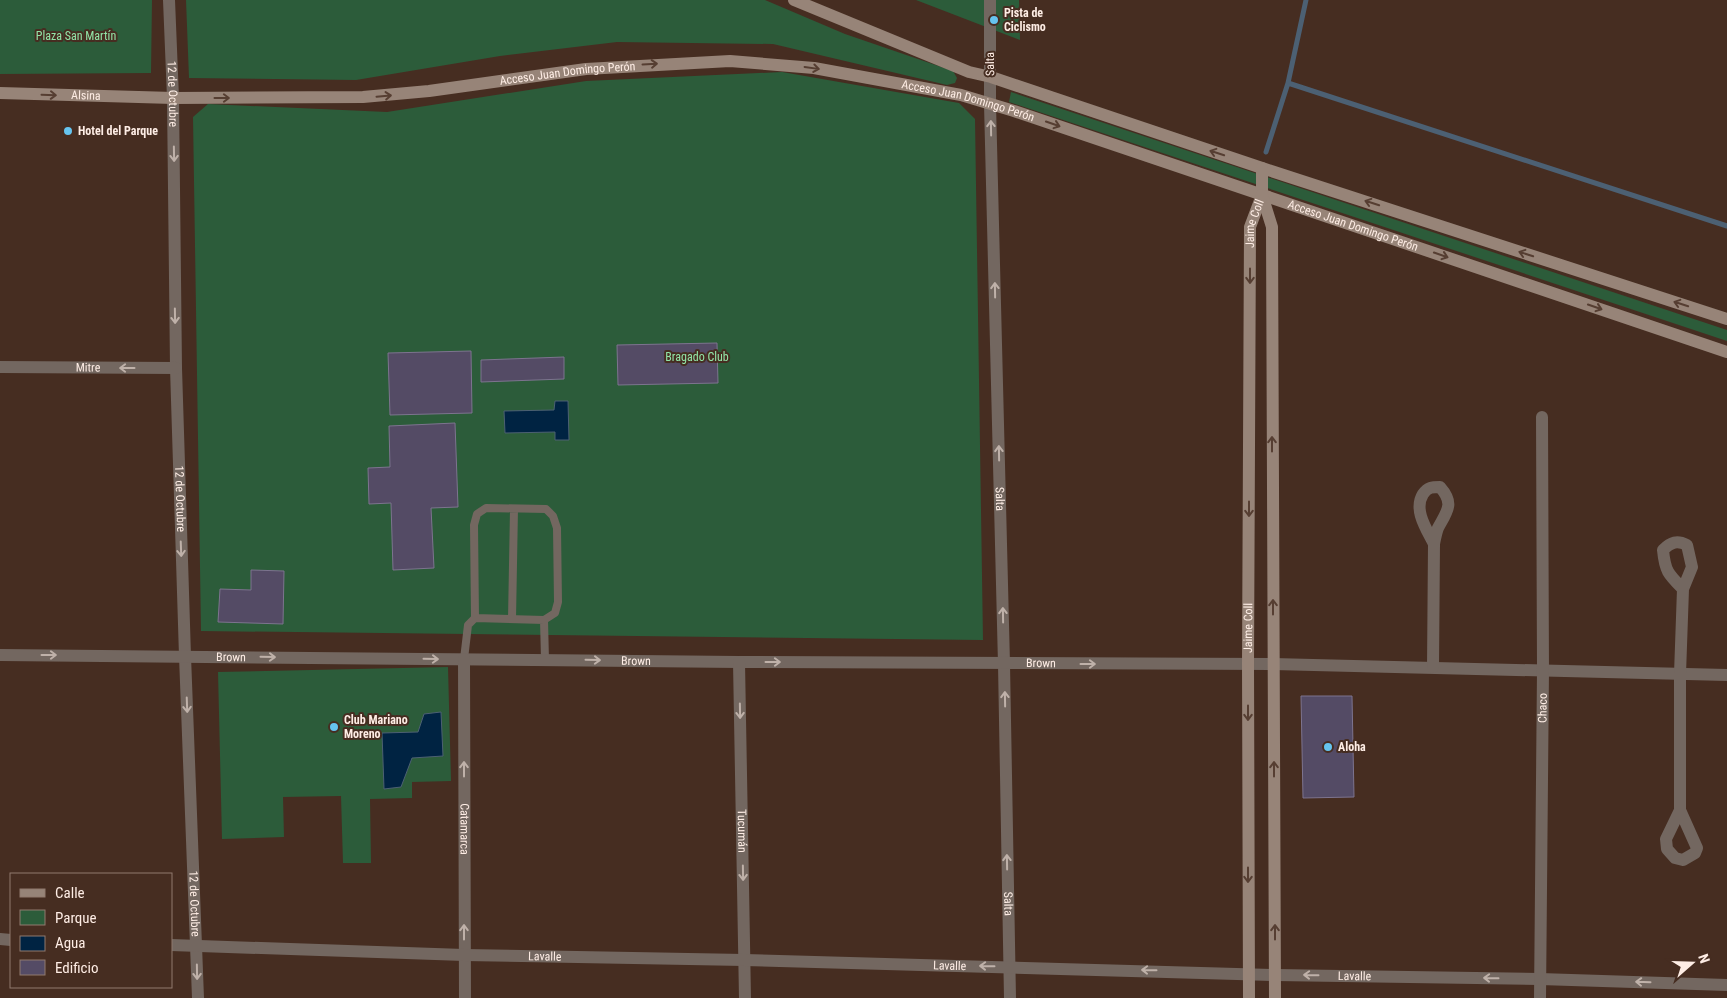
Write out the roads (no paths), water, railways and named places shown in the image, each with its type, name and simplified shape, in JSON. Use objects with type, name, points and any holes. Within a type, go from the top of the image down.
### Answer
[{"type":"main road","name":"Acceso Juan Domingo Perón","points":[[794,0],[968,72],[990,77],[1262,168],[1727,319]]},
{"type":"main road","name":"Acceso Juan Domingo Perón","points":[[173,98],[363,97],[429,91],[586,69],[730,61],[814,68],[961,95],[990,104],[1727,352]]},
{"type":"main road","name":"Alsina","points":[[0,93],[173,98]]},
{"type":"main road","points":[[1262,168],[1262,195]]},
{"type":"main road","name":"Jaime Coll","points":[[1249,998],[1250,226],[1262,195]]},
{"type":"main road","name":"Jaime Coll","points":[[1262,195],[1272,227],[1275,998]]},
{"type":"street","name":"12 de Octubre","points":[[169,0],[173,98],[176,368],[184,656],[198,998]]},
{"type":"street","name":"Salta","points":[[990,0],[990,104],[1010,998]]},
{"type":"street","name":"Mitre","points":[[0,367],[176,368]]},
{"type":"street","name":"Chaco","points":[[1540,998],[1543,670],[1542,417]]},
{"type":"street","points":[[1433,667],[1434,544]]},
{"type":"street","points":[[1680,810],[1680,674],[1683,589]]},
{"type":"street","name":"Brown","points":[[0,655],[1004,664],[1273,664],[1727,675]]},
{"type":"street","name":"Catamarca","points":[[464,659],[465,998]]},
{"type":"street","name":"Tucumán","points":[[739,662],[745,998]]},
{"type":"street","name":"Lavalle","points":[[172,945],[464,955],[744,960],[1727,985]]},
{"type":"lane","points":[[464,659],[468,625],[475,618],[474,525],[478,514],[486,508],[546,509],[553,516],[557,528],[558,602],[555,613],[544,620],[475,618]]},
{"type":"lane","points":[[512,619],[514,509]]},
{"type":"lane","points":[[544,620],[545,660]]},
{"type":"water","points":[[555,401],[568,401],[569,440],[555,440],[555,432],[505,433],[504,411],[554,410]]},
{"type":"water","points":[[441,712],[443,756],[412,758],[401,787],[384,789],[382,733],[418,732],[424,714]]},
{"type":"waterway","points":[[1266,152],[1288,83],[1306,0]]},
{"type":"waterway","points":[[1288,83],[1727,226]]},
{"type":"place","name":"Pista de Ciclismo","points":[[994,20]]},
{"type":"place","name":"Hotel del Parque","points":[[68,131]]},
{"type":"place","name":"Club Mariano Moreno","points":[[334,727]]},
{"type":"place","name":"Aloha","points":[[1328,747]]},
{"type":"park label","name":"Plaza San Martín","points":[[76,36]]},
{"type":"park label","name":"Bragado Club","points":[[697,357]]}]
